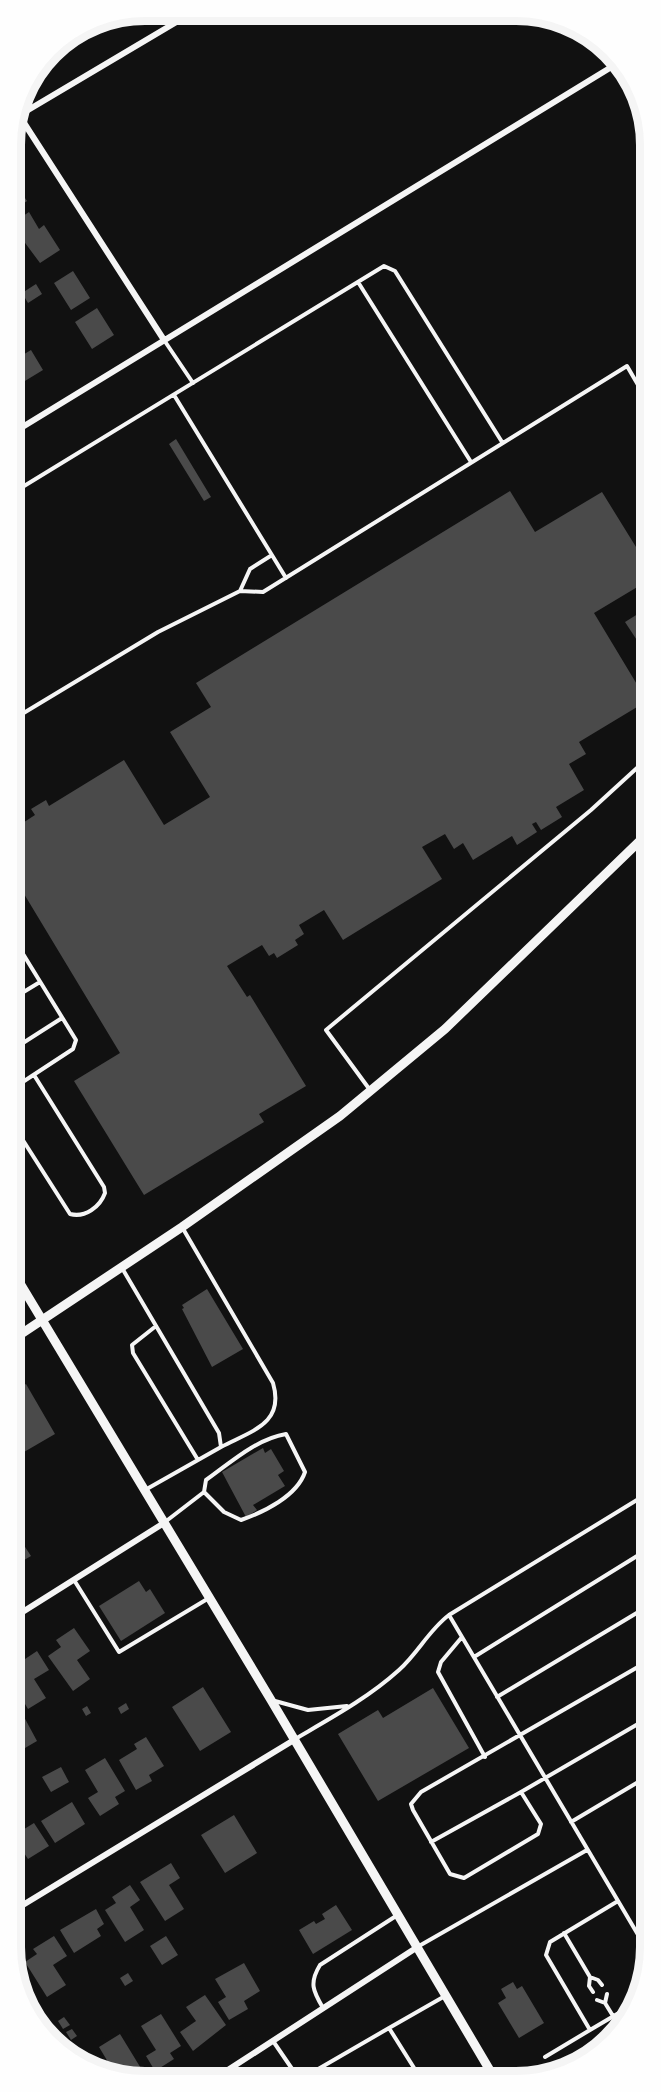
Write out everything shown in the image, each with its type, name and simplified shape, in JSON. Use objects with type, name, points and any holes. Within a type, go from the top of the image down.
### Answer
[{"type":"street","points":[[26,109],[178,21]]},
{"type":"street","points":[[21,428],[612,67]]},
{"type":"street","points":[[23,123],[164,340]]},
{"type":"street","points":[[21,1334],[275,1163],[370,1091],[446,1029],[640,841]]},
{"type":"street","points":[[21,1285],[271,1700],[490,2071]]},
{"type":"street","points":[[21,1613],[165,1523]]},
{"type":"street","points":[[21,1906],[294,1740]]},
{"type":"street","points":[[226,2071],[416,1948]]},
{"type":"lane","points":[[21,488],[384,266],[395,271],[502,442]]},
{"type":"lane","points":[[358,282],[471,462]]},
{"type":"lane","points":[[164,340],[193,383]]},
{"type":"lane","points":[[21,715],[158,632],[240,591],[263,592],[627,366],[640,388]]},
{"type":"lane","points":[[174,394],[286,578]]},
{"type":"lane","points":[[240,591],[250,569],[272,555]]},
{"type":"lane","points":[[370,1091],[326,1030],[591,810],[640,765]]},
{"type":"lane","points":[[21,951],[76,1040],[76,1046],[21,1083]]},
{"type":"lane","points":[[21,994],[40,982]]},
{"type":"lane","points":[[21,1044],[62,1018]]},
{"type":"lane","points":[[21,1137],[70,1214],[82,1215],[98,1205],[105,1194],[104,1187],[34,1075]]},
{"type":"lane","points":[[145,1490],[268,1420],[276,1409],[278,1399],[273,1383],[182,1227]]},
{"type":"lane","points":[[122,1267],[219,1433],[221,1447]]},
{"type":"lane","points":[[156,1326],[132,1345],[133,1353],[198,1460]]},
{"type":"lane","points":[[165,1523],[204,1492],[206,1480],[247,1451],[277,1436],[286,1434],[305,1472],[301,1485],[258,1514],[241,1520],[225,1512],[204,1492]]},
{"type":"lane","points":[[294,1740],[378,1689],[402,1667],[436,1625],[449,1615],[640,1498]]},
{"type":"lane","points":[[474,1657],[640,1554]]},
{"type":"lane","points":[[74,1580],[118,1652],[209,1597]]},
{"type":"lane","points":[[497,1697],[640,1611]]},
{"type":"lane","points":[[449,1615],[639,1935]]},
{"type":"lane","points":[[462,1637],[441,1662],[438,1672],[485,1757]]},
{"type":"lane","points":[[521,1792],[541,1824],[538,1834],[464,1878],[450,1874],[411,1804],[414,1798],[640,1666]]},
{"type":"lane","points":[[271,1700],[308,1710],[351,1706]]},
{"type":"lane","points":[[431,1842],[640,1723]]},
{"type":"lane","points":[[571,1822],[640,1781]]},
{"type":"lane","points":[[416,1948],[587,1850]]},
{"type":"lane","points":[[590,2030],[546,1955],[550,1942],[618,1901]]},
{"type":"lane","points":[[323,2008],[312,1990],[312,1977],[320,1965],[397,1916]]},
{"type":"lane","points":[[564,1933],[590,1977],[589,1986],[593,1992]]},
{"type":"lane","points":[[590,1977],[598,1980],[602,1985]]},
{"type":"lane","points":[[607,1994],[605,2003],[613,2016]]},
{"type":"lane","points":[[314,2071],[445,1996]]},
{"type":"lane","points":[[597,2001],[605,2003]]},
{"type":"lane","points":[[546,2057],[622,2011]]},
{"type":"lane","points":[[389,2028],[416,2071]]},
{"type":"lane","points":[[273,2041],[294,2071]]},
{"type":"building","points":[[21,192],[27,201],[21,205]]},
{"type":"building","points":[[29,212],[39,229],[44,225],[60,250],[40,263],[21,237],[21,217]]},
{"type":"building","points":[[73,271],[90,298],[71,310],[54,283]]},
{"type":"building","points":[[36,284],[42,294],[28,303],[22,293]]},
{"type":"building","points":[[97,308],[114,335],[92,349],[75,322]]},
{"type":"building","points":[[31,350],[43,370],[21,383],[21,356]]},
{"type":"building","points":[[176,439],[211,497],[204,501],[169,444]]},
{"type":"building","points":[[510,491],[535,532],[602,492],[640,553],[640,585],[594,613],[640,689],[640,705],[579,742],[586,754],[569,764],[584,790],[556,807],[562,817],[541,830],[536,822],[532,824],[537,832],[517,845],[512,836],[473,860],[463,843],[454,849],[445,834],[422,847],[442,879],[343,940],[324,910],[299,925],[304,934],[295,940],[298,945],[277,958],[274,953],[269,956],[262,945],[227,966],[247,997],[250,995],[306,1086],[259,1114],[264,1122],[144,1195],[74,1081],[120,1053],[21,889],[21,824],[35,815],[31,809],[46,800],[49,806],[124,760],[164,825],[210,797],[170,732],[211,707],[196,683]]},
{"type":"building","points":[[640,613],[640,645],[625,622]]},
{"type":"building","points":[[207,1289],[243,1349],[212,1367],[182,1309],[184,1308],[182,1305]]},
{"type":"building","points":[[26,1384],[55,1434],[21,1454],[21,1387]]},
{"type":"building","points":[[263,1448],[265,1453],[271,1449],[284,1471],[278,1475],[285,1486],[253,1505],[257,1510],[246,1517],[222,1472]]},
{"type":"building","points":[[21,1541],[31,1556],[21,1562]]},
{"type":"building","points":[[139,1581],[146,1592],[150,1589],[165,1613],[121,1641],[99,1606]]},
{"type":"building","points":[[74,1628],[90,1651],[77,1660],[90,1679],[73,1691],[48,1656],[61,1647],[56,1640]]},
{"type":"building","points":[[37,1651],[49,1670],[34,1679],[46,1698],[28,1709],[21,1697],[21,1670],[23,1669],[21,1662]]},
{"type":"building","points":[[203,1687],[231,1732],[200,1751],[172,1707]]},
{"type":"building","points":[[433,1688],[469,1748],[378,1801],[338,1734],[378,1710],[383,1718]]},
{"type":"building","points":[[126,1703],[129,1709],[121,1714],[118,1708]]},
{"type":"building","points":[[87,1706],[91,1713],[86,1716],[82,1709]]},
{"type":"building","points":[[23,1715],[37,1741],[25,1748],[21,1741],[21,1716]]},
{"type":"building","points":[[146,1737],[164,1766],[149,1775],[152,1781],[136,1790],[119,1760],[137,1749],[134,1744]]},
{"type":"building","points":[[105,1758],[125,1791],[115,1797],[119,1804],[100,1816],[88,1798],[98,1792],[85,1770]]},
{"type":"building","points":[[61,1767],[69,1782],[51,1792],[42,1777]]},
{"type":"building","points":[[72,1802],[85,1824],[55,1843],[41,1821]]},
{"type":"building","points":[[234,1815],[257,1853],[225,1873],[201,1835]]},
{"type":"building","points":[[34,1823],[49,1846],[28,1859],[24,1853],[21,1855],[21,1831]]},
{"type":"building","points":[[171,1863],[180,1878],[169,1885],[184,1909],[165,1921],[140,1882]]},
{"type":"building","points":[[130,1885],[140,1900],[130,1907],[144,1930],[125,1942],[105,1910],[116,1903],[112,1897]]},
{"type":"building","points":[[336,1905],[352,1930],[313,1954],[299,1930],[314,1921],[316,1924],[325,1919],[322,1914]]},
{"type":"building","points":[[96,1909],[104,1924],[97,1929],[101,1936],[74,1953],[60,1930]]},
{"type":"building","points":[[54,1936],[67,1956],[53,1965],[66,1985],[47,1997],[25,1962],[37,1954],[33,1949]]},
{"type":"building","points":[[166,1936],[178,1955],[162,1965],[150,1946]]},
{"type":"building","points":[[244,1963],[260,1991],[244,2001],[248,2009],[229,2020],[218,2002],[226,1997],[215,1979]]},
{"type":"building","points":[[128,1973],[133,1981],[125,1986],[120,1978]]},
{"type":"building","points":[[513,1982],[517,1989],[522,1986],[544,2023],[519,2038],[498,2003],[506,1998],[501,1989]]},
{"type":"building","points":[[205,1995],[226,2025],[193,2051],[180,2032],[196,2021],[186,2007]]},
{"type":"building","points":[[161,2014],[181,2046],[170,2053],[174,2059],[155,2071],[146,2056],[156,2050],[141,2026]]},
{"type":"building","points":[[64,2017],[70,2025],[63,2029],[58,2021]]},
{"type":"building","points":[[72,2029],[77,2036],[71,2040],[66,2032]]},
{"type":"building","points":[[120,2034],[142,2070],[121,2069],[110,2066],[99,2047]]}]
